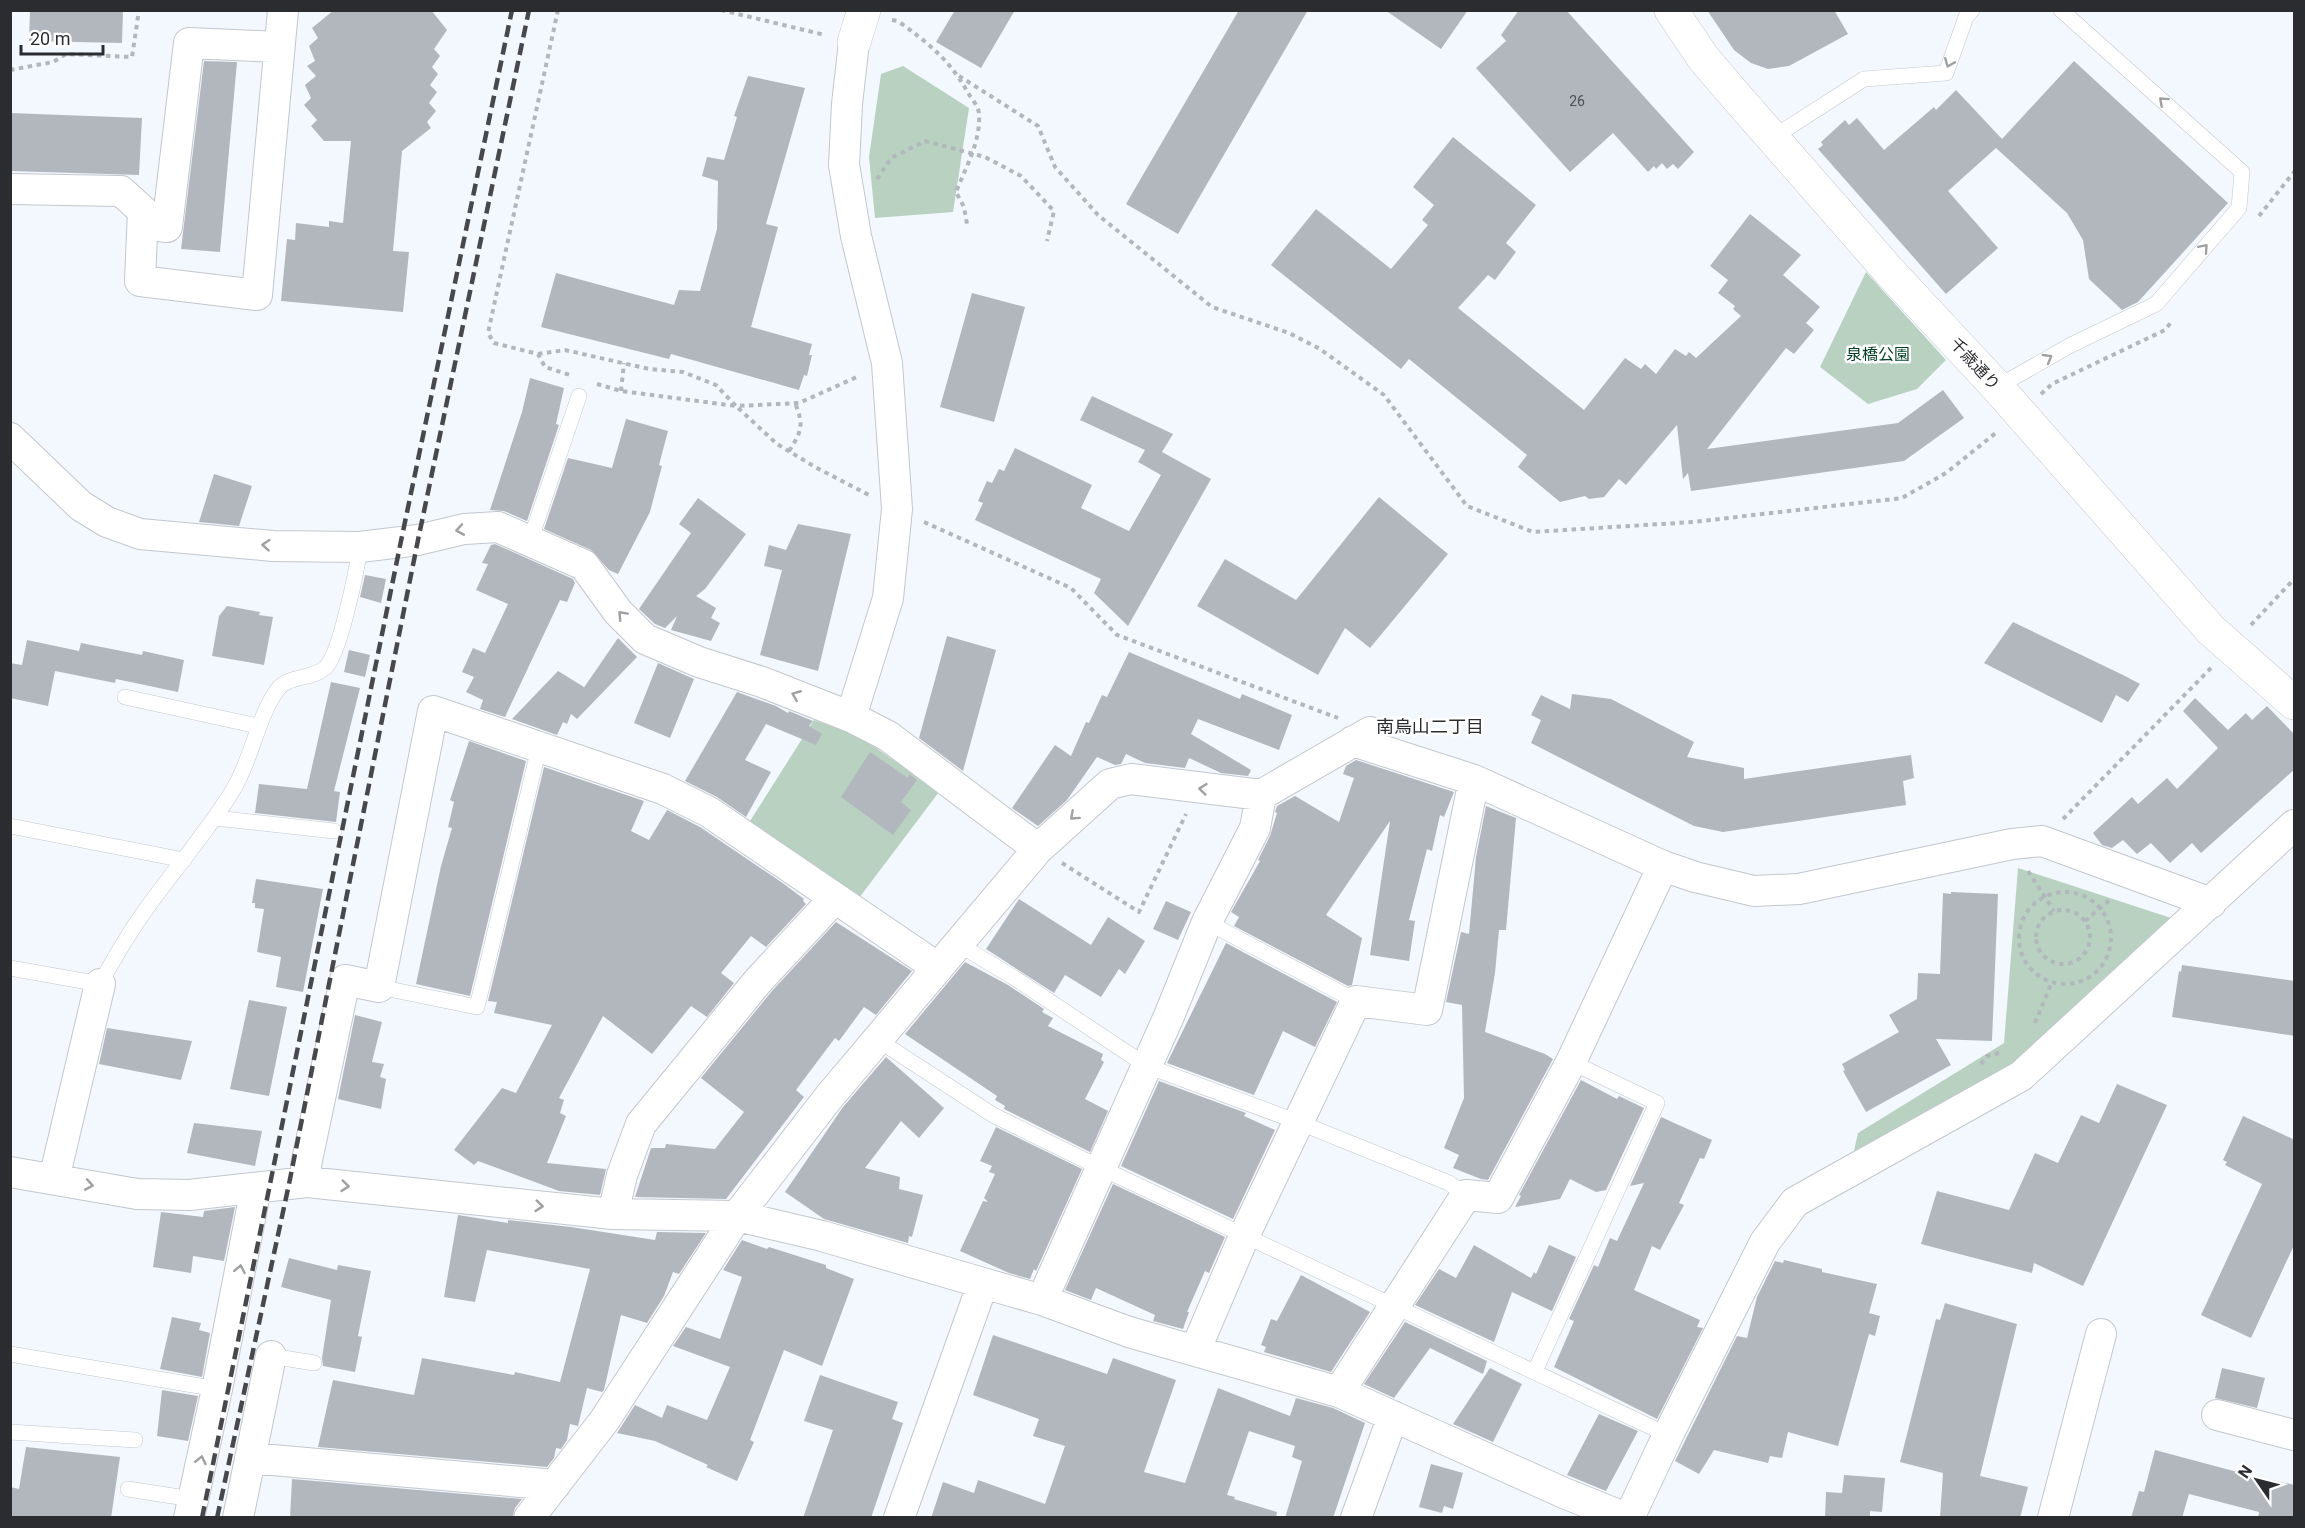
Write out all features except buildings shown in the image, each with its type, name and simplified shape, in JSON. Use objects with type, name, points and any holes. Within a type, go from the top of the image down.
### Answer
[{"type":"street","points":[[10,189],[121,191],[143,210],[140,281],[257,295],[283,10]]},
{"type":"street","name":"千歳通り","points":[[1671,10],[1704,59],[1772,138],[1889,271],[1997,387],[2211,630],[2295,703]]},
{"type":"street","points":[[851,717],[888,598],[897,509],[887,363],[856,236],[844,165],[847,104],[854,42],[864,11]]},
{"type":"street","points":[[143,224],[166,227],[189,43],[279,47]]},
{"type":"street","points":[[10,438],[81,506],[107,522],[140,534],[273,546],[360,547],[418,540],[464,529],[498,527],[584,565],[618,612],[645,639],[699,662],[762,682],[851,717],[888,736],[1038,849]]},
{"type":"street","points":[[307,1182],[306,1164],[345,980],[379,987],[433,711],[663,789],[709,812],[938,968]]},
{"type":"street","points":[[529,1518],[604,1421],[737,1216],[791,1144],[1038,849],[1110,784],[1131,779],[1261,795],[1363,736],[1474,780],[1663,866],[1695,877],[1754,891],[1799,889],[2012,844],[2042,841],[2211,903]]},
{"type":"street","points":[[1195,1351],[1245,1234],[1356,1001],[1427,1010],[1474,780]]},
{"type":"street","points":[[1042,1300],[1147,1066],[1208,922],[1255,828],[1261,795]]},
{"type":"street","points":[[10,1172],[136,1194],[189,1195],[307,1182],[613,1214],[737,1216],[822,1236],[1042,1300],[1129,1332],[1339,1392],[1564,1493],[1627,1518],[1766,1242],[1795,1202],[2022,1076],[2295,825]]},
{"type":"street","points":[[1339,1392],[1466,1195],[1498,1198],[1571,1062],[1663,866]]},
{"type":"street","points":[[613,1214],[622,1175],[641,1124],[758,981],[834,899]]},
{"type":"street","points":[[54,1179],[100,984]]},
{"type":"street","points":[[191,1508],[256,1188]]},
{"type":"street","points":[[899,1518],[983,1283]]},
{"type":"street","points":[[2053,1518],[2101,1334]]},
{"type":"street","points":[[238,1518],[271,1356]]},
{"type":"street","points":[[2217,1415],[2295,1435]]},
{"type":"street","points":[[1356,1518],[1393,1416]]},
{"type":"street","points":[[250,1458],[555,1485]]},
{"type":"lane","points":[[1772,138],[1864,79],[1946,73],[1966,17],[1972,10]]},
{"type":"lane","points":[[1997,387],[2071,345],[2156,304],[2239,208],[2242,172],[2061,10]]},
{"type":"lane","points":[[530,541],[579,396]]},
{"type":"lane","points":[[10,968],[100,984],[142,915],[215,819],[235,786],[247,760],[258,726],[276,691],[283,683],[317,673],[327,666],[336,646],[356,576],[360,547]]},
{"type":"lane","points":[[124,697],[258,726]]},
{"type":"lane","points":[[379,987],[477,1007],[539,748]]},
{"type":"lane","points":[[215,819],[334,831]]},
{"type":"lane","points":[[10,826],[184,860]]},
{"type":"lane","points":[[1208,922],[1356,1001]]},
{"type":"lane","points":[[958,944],[1013,977],[1147,1066],[1298,1122],[1449,1183],[1466,1195]]},
{"type":"lane","points":[[878,1040],[993,1115],[1668,1435]]},
{"type":"lane","points":[[1535,1371],[1657,1103],[1571,1062]]},
{"type":"lane","points":[[10,1354],[217,1389]]},
{"type":"lane","points":[[271,1356],[314,1363]]},
{"type":"lane","points":[[10,1432],[135,1440]]},
{"type":"lane","points":[[128,1489],[191,1508]]},
{"type":"path","points":[[10,70],[53,62],[66,54],[132,57],[139,10]]},
{"type":"path","points":[[721,10],[854,42]]},
{"type":"path","points":[[864,11],[898,21],[930,44],[959,76],[979,111],[977,135],[972,153],[956,192],[964,207],[967,224]]},
{"type":"path","points":[[959,76],[1038,126],[1054,167],[1098,215],[1212,307],[1289,333],[1320,349],[1384,394],[1467,506],[1533,532],[1693,522],[1902,498],[1946,473],[2052,384],[2164,330]]},
{"type":"path","points":[[851,205],[872,186],[891,158],[925,141],[985,157],[1022,176],[1054,211],[1047,241]]},
{"type":"path","points":[[538,354],[565,350],[649,369],[683,372],[716,385],[736,406],[795,403],[887,363]]},
{"type":"path","points":[[621,391],[624,363]]},
{"type":"path","points":[[789,451],[800,436],[802,420],[795,403]]},
{"type":"path","points":[[2042,841],[2295,579]]},
{"type":"path","points":[[1038,849],[1139,912],[1198,788]]},
{"type":"path","points":[[2012,844],[2054,911]]},
{"type":"path","points":[[2063,892],[2078,894],[2092,901],[2102,911],[2109,925],[2111,940],[2108,955],[2100,968],[2088,978],[2073,984],[2052,982],[2043,979],[2031,970],[2023,958],[2019,943],[2020,928],[2026,914],[2036,902],[2044,897],[2063,892]]},
{"type":"path","points":[[2071,910],[2086,921],[2090,929],[2089,947],[2077,961],[2059,965],[2051,962],[2038,949],[2036,940],[2040,922],[2054,911],[2071,910]]},
{"type":"green space","points":[[903,66],[969,108],[953,212],[875,218],[869,157],[881,74]]},
{"type":"green space","name":"泉橋公園","points":[[1866,272],[1946,360],[1917,389],[1868,404],[1820,367]]},
{"type":"green space","points":[[814,720],[859,736],[939,792],[853,906],[745,829]]},
{"type":"green space","points":[[2018,868],[2171,918],[2011,1070],[1852,1160],[1858,1133],[2004,1043]]},
{"type":"railway","points":[[202,1518],[401,541],[512,10]]},
{"type":"railway","points":[[217,1518],[289,1184],[418,540],[529,10]]},
{"type":"district","name":"南烏山二丁目","points":[[1430,726]]}]
